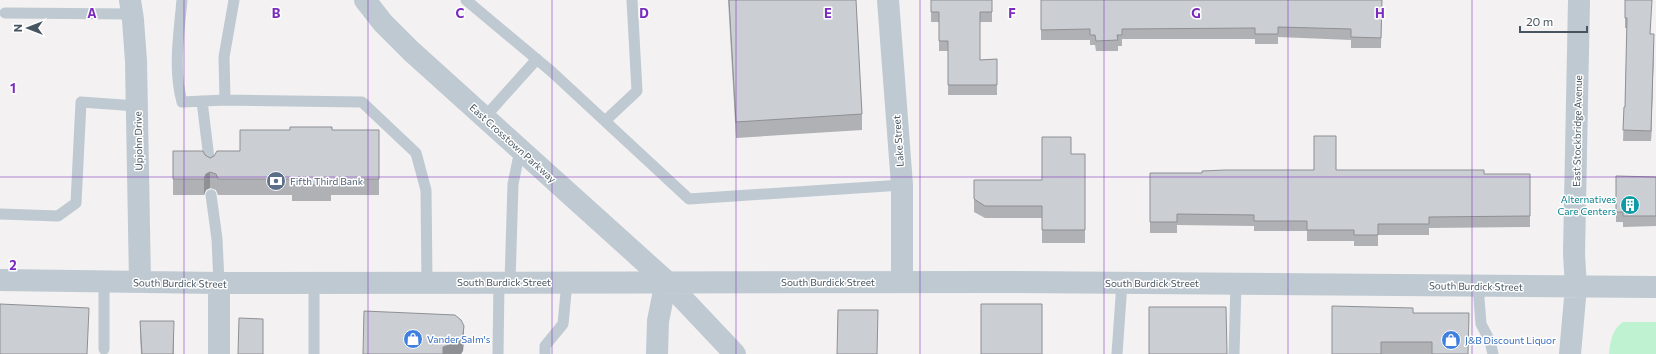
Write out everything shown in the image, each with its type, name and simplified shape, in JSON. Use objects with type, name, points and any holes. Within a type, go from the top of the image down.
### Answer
[{"type":"street","name":"East Crosstown Parkway","points":[[365,0],[383,23],[411,51],[666,281],[735,354]]},
{"type":"street","name":"Lake Street","points":[[888,0],[902,185],[902,282]]},
{"type":"street","name":"East Stockbridge Avenue","points":[[1570,354],[1576,287],[1575,246],[1579,0]]},
{"type":"street","name":"Upjohn Drive","points":[[131,7],[136,61],[140,282]]},
{"type":"street","name":"South Burdick Street","points":[[0,280],[219,283],[666,281],[1656,287]]},
{"type":"street","points":[[657,354],[658,321],[666,281]]},
{"type":"street","points":[[219,283],[219,354]]},
{"type":"lane","points":[[182,0],[177,57],[178,86],[182,102],[225,100],[362,102],[416,153],[426,190],[427,282]]},
{"type":"lane","points":[[225,100],[224,57],[234,0]]},
{"type":"lane","points":[[466,0],[537,59],[689,199],[902,185]]},
{"type":"lane","points":[[606,121],[637,90],[632,0]]},
{"type":"lane","points":[[5,13],[131,7]]},
{"type":"lane","points":[[484,118],[537,59]]},
{"type":"lane","points":[[202,101],[210,167]]},
{"type":"lane","points":[[0,214],[58,216],[76,203],[81,102],[137,106]]},
{"type":"lane","points":[[498,354],[513,184],[520,150]]},
{"type":"lane","points":[[211,195],[217,239],[219,283]]},
{"type":"lane","points":[[104,282],[104,349]]},
{"type":"lane","points":[[545,354],[545,346],[563,324],[566,282]]},
{"type":"lane","points":[[314,283],[314,354]]},
{"type":"lane","points":[[1117,354],[1122,283]]},
{"type":"lane","points":[[1234,354],[1236,284]]},
{"type":"lane","points":[[1478,286],[1481,324],[1490,341],[1493,354]]},
{"type":"green space","points":[[1623,322],[1656,322],[1656,354],[1609,354],[1614,332]]},
{"type":"building","points":[[729,0],[856,0],[862,114],[736,122]]},
{"type":"building","points":[[931,0],[992,0],[992,12],[980,12],[980,60],[997,59],[997,85],[948,85],[948,41],[939,41],[939,12],[931,12]]},
{"type":"building","points":[[1041,0],[1382,0],[1381,38],[1351,37],[1351,29],[1278,27],[1278,34],[1255,34],[1255,28],[1122,29],[1122,35],[1117,35],[1118,40],[1096,41],[1095,35],[1090,35],[1090,29],[1041,30]]},
{"type":"building","points":[[1625,0],[1652,0],[1650,34],[1654,34],[1651,131],[1623,130],[1627,18],[1625,18]]},
{"type":"building","name":"Fifth Third Bank","points":[[290,127],[332,127],[332,130],[379,130],[379,179],[331,179],[331,185],[292,185],[292,179],[218,179],[216,174],[210,172],[206,174],[204,179],[173,179],[173,151],[203,151],[205,155],[210,158],[214,156],[217,151],[240,151],[240,130],[290,130]]},
{"type":"building","points":[[1314,136],[1336,136],[1336,170],[1484,170],[1484,174],[1530,174],[1530,216],[1429,217],[1429,224],[1378,224],[1378,235],[1354,235],[1354,230],[1307,230],[1307,221],[1254,221],[1254,215],[1177,214],[1177,222],[1150,222],[1150,173],[1202,173],[1202,171],[1225,170],[1314,170]]},
{"type":"building","points":[[1042,137],[1071,137],[1071,154],[1085,154],[1085,230],[1042,230],[1042,206],[985,206],[974,199],[974,180],[1042,180]]},
{"type":"building","points":[[1616,176],[1656,177],[1656,216],[1623,216],[1623,212],[1616,212]]},
{"type":"building","points":[[0,304],[89,308],[87,354],[0,354]]},
{"type":"building","points":[[981,304],[1042,304],[1042,354],[981,354]]},
{"type":"building","points":[[1332,306],[1413,308],[1413,313],[1469,313],[1468,354],[1432,354],[1432,342],[1381,342],[1381,354],[1332,354]]},
{"type":"building","points":[[1149,307],[1226,307],[1227,354],[1149,354]]},
{"type":"building","points":[[838,310],[878,310],[877,354],[837,354]]},
{"type":"building","points":[[364,311],[455,315],[461,320],[464,326],[463,334],[460,341],[443,347],[443,354],[363,354]]},
{"type":"building","points":[[239,318],[263,319],[263,354],[238,354]]},
{"type":"building","points":[[140,321],[174,321],[173,354],[142,354]]},
{"type":"place","name":"Fifth Third Bank","points":[[276,181]]},
{"type":"place","name":"Alternatives Care Centers","points":[[1630,205]]},
{"type":"place","name":"Vander Salm's","points":[[413,339]]},
{"type":"place","name":"J&B Discount Liquor","points":[[1451,340]]}]
